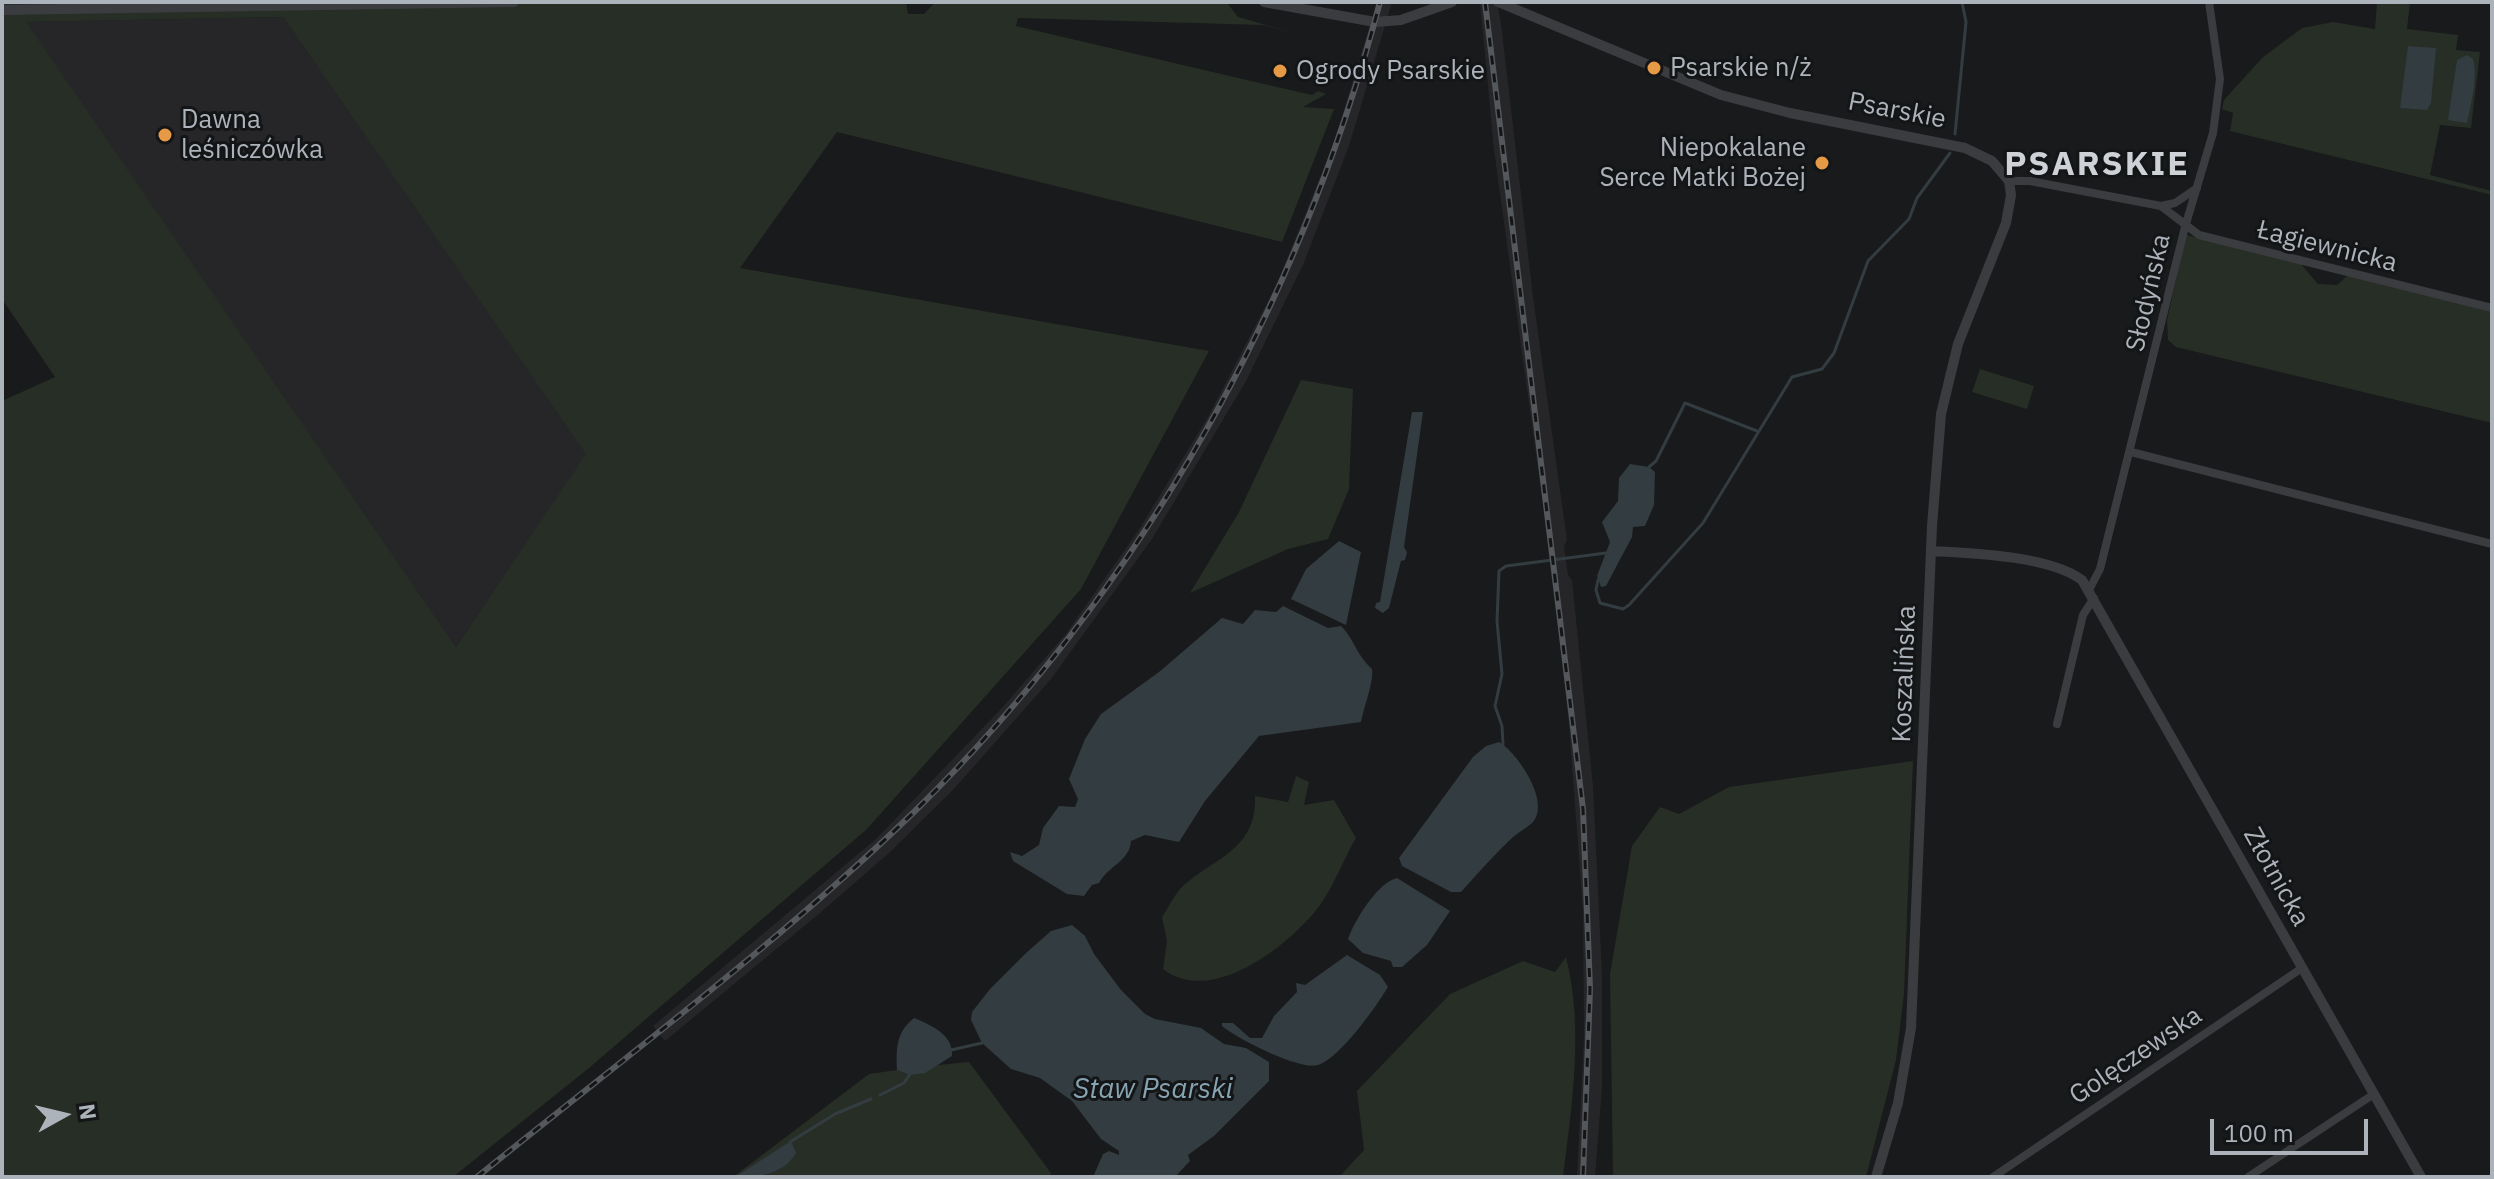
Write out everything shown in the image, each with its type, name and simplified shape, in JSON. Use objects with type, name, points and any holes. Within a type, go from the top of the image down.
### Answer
[{"type":"street","points":[[2,10],[66,5],[514,2]]},
{"type":"street","points":[[1264,2],[1354,21],[1383,22],[1452,2]]},
{"type":"street","name":"Psarskie","points":[[1498,2],[1721,95],[1790,113],[1965,148],[1992,161],[2009,181]]},
{"type":"street","name":"Słodyńska","points":[[2092,594],[2131,452],[2185,227],[2213,133],[2219,98],[2219,60],[2209,2]]},
{"type":"street","points":[[2009,181],[2030,181],[2161,206],[2186,197],[2197,187]]},
{"type":"street","name":"Koszalińska","points":[[1876,1177],[1898,1103],[1911,1028],[1935,472],[1946,382],[2006,223],[2011,195],[2009,181]]},
{"type":"street","name":"Łagiewnicka","points":[[2161,206],[2180,218],[2185,227],[2217,240],[2492,308]]},
{"type":"street","points":[[2131,452],[2492,544]]},
{"type":"street","name":"Złotnicka","points":[[1931,551],[2057,567],[2073,573],[2092,594],[2421,1177]]},
{"type":"street","points":[[2057,724],[2083,615],[2092,594]]},
{"type":"street","name":"Golęczewska","points":[[1993,1177],[2302,968]]},
{"type":"street","points":[[2248,1177],[2374,1094]]},
{"type":"shaded area","points":[[2,2],[906,2],[908,14],[924,14],[935,2],[1215,2],[1228,4],[1238,17],[1300,35],[1263,25],[1018,18],[1016,26],[1312,95],[1318,91],[1326,94],[1303,107],[1334,109],[1282,242],[837,132],[740,268],[1209,351],[1081,589],[867,829],[589,1068],[453,1177],[2,1177],[2,401],[55,377],[2,299]],"holes":[[[283,17],[586,454],[456,647],[26,22]]]},
{"type":"shaded area","points":[[1377,2],[1392,2],[1349,146],[1303,265],[1246,381],[1152,539],[1051,679],[953,790],[889,853],[665,1041],[653,1026],[876,839],[1001,709],[1065,635],[1138,531],[1208,417],[1277,284],[1334,143]]},
{"type":"shaded area","points":[[1480,2],[1497,2],[1501,23],[1533,297],[1567,540],[1564,546],[1568,575],[1572,580],[1593,786],[1602,975],[1602,1087],[1595,1177],[1577,1177],[1584,1037],[1583,912],[1569,724],[1549,548],[1494,150]]},
{"type":"shaded area","points":[[2377,2],[2410,2],[2407,29],[2458,35],[2456,50],[2480,52],[2471,128],[2440,125],[2430,175],[2492,191],[2492,195],[2230,131],[2233,113],[2222,109],[2224,100],[2262,58],[2302,28],[2333,22],[2375,29]]},
{"type":"shaded area","points":[[283,17],[587,454],[456,647],[25,22]]},
{"type":"shaded area","points":[[2186,235],[2300,263],[2318,284],[2337,285],[2348,275],[2492,310],[2492,423],[2176,347],[2168,340],[2167,320]]},
{"type":"shaded area","points":[[1980,369],[2034,386],[2027,409],[1972,392]]},
{"type":"shaded area","points":[[1301,380],[1353,389],[1349,489],[1328,539],[1288,549],[1190,593],[1239,512]]},
{"type":"shaded area","points":[[1913,761],[1904,994],[1896,1060],[1866,1177],[1613,1177],[1610,974],[1632,846],[1660,807],[1679,814],[1729,787]]},
{"type":"shaded area","points":[[1296,776],[1309,782],[1304,805],[1334,800],[1356,838],[1319,906],[1283,943],[1244,969],[1202,981],[1182,978],[1163,969],[1167,941],[1162,917],[1175,896],[1184,885],[1242,840],[1254,814],[1255,796],[1288,802]]},
{"type":"shaded area","points":[[1566,957],[1574,1011],[1575,1067],[1563,1177],[1339,1177],[1364,1150],[1357,1091],[1450,994],[1523,961],[1555,972]]},
{"type":"shaded area","points":[[969,1062],[1051,1173],[1050,1177],[733,1177],[869,1074],[897,1070],[909,1075],[938,1065]]},
{"type":"water","points":[[2408,46],[2436,48],[2431,103],[2427,110],[2400,108]]},
{"type":"water","points":[[2467,55],[2473,59],[2475,74],[2467,123],[2448,120],[2457,60]]},
{"type":"water","points":[[1412,412],[1423,412],[1404,547],[1407,552],[1405,560],[1401,561],[1389,608],[1383,613],[1375,608],[1376,603],[1380,602]]},
{"type":"water","points":[[1630,464],[1649,467],[1655,472],[1654,505],[1645,526],[1633,527],[1632,537],[1606,586],[1601,587],[1597,576],[1610,542],[1602,522],[1618,501],[1619,478]]},
{"type":"water","points":[[1339,541],[1361,552],[1346,625],[1291,599],[1306,569]]},
{"type":"water","points":[[1283,606],[1328,628],[1341,626],[1372,669],[1361,722],[1259,736],[1205,801],[1179,842],[1145,835],[1131,841],[1123,859],[1099,883],[1092,885],[1084,896],[1067,894],[1013,861],[1010,852],[1022,856],[1039,845],[1043,828],[1059,806],[1075,807],[1078,799],[1069,779],[1085,739],[1101,714],[1159,672],[1222,618],[1243,624],[1255,610],[1276,612]]},
{"type":"water","points":[[1499,742],[1530,778],[1538,802],[1537,813],[1533,822],[1506,843],[1461,892],[1451,892],[1402,866],[1399,858],[1473,757],[1486,746]]},
{"type":"water","points":[[1397,878],[1450,911],[1427,945],[1402,967],[1393,967],[1391,961],[1363,953],[1348,939],[1375,894]]},
{"type":"water","name":"Staw Psarski","points":[[1072,925],[1085,936],[1094,954],[1121,990],[1145,1014],[1155,1019],[1201,1028],[1224,1044],[1246,1048],[1269,1062],[1269,1081],[1214,1136],[1188,1155],[1190,1161],[1175,1177],[1093,1177],[1103,1154],[1109,1151],[1119,1155],[1119,1151],[1101,1139],[1072,1101],[1040,1078],[1011,1069],[982,1043],[971,1020],[972,1012],[990,989],[1026,953],[1051,931]]},
{"type":"water","points":[[1347,955],[1380,975],[1388,987],[1357,1031],[1327,1060],[1310,1066],[1284,1059],[1254,1046],[1222,1026],[1222,1023],[1233,1023],[1250,1038],[1262,1038],[1274,1016],[1297,992],[1296,983],[1305,985]]},
{"type":"water","points":[[914,1018],[945,1037],[952,1049],[952,1056],[925,1073],[909,1075],[897,1070],[897,1048],[900,1035]]},
{"type":"water","points":[[791,1141],[796,1153],[784,1166],[761,1175],[735,1177]]},
{"type":"waterway","points":[[1955,134],[1966,22],[1962,2]]},
{"type":"waterway","points":[[1598,580],[1596,590],[1600,603],[1623,609],[1703,523],[1792,377],[1822,369],[1834,353],[1868,261],[1909,219],[1917,198],[1950,153]]},
{"type":"waterway","points":[[1649,467],[1656,461],[1685,403],[1757,431]]},
{"type":"waterway","points":[[1503,744],[1502,726],[1495,706],[1502,674],[1497,621],[1499,571],[1506,566],[1606,553]]},
{"type":"waterway","points":[[951,1050],[982,1043]]},
{"type":"waterway","points":[[880,1095],[904,1083],[910,1074]]},
{"type":"waterway","points":[[790,1142],[835,1114],[871,1099]]},
{"type":"railway","points":[[477,1177],[700,999],[863,860],[997,725],[1072,634],[1140,538],[1202,438],[1257,333],[1305,226],[1346,115],[1380,2]]},
{"type":"railway","points":[[1485,2],[1583,809],[1590,989],[1583,1177]]},
{"type":"place","name":"Psarskie n/ż","points":[[1654,68]]},
{"type":"place","name":"Ogrody Psarskie","points":[[1280,71]]},
{"type":"place","name":"Dawna leśniczówka","points":[[165,135]]},
{"type":"place","name":"Niepokalane Serce Matki Bożej","points":[[1822,163]]},
{"type":"district","name":"PSARSKIE","points":[[2097,165]]}]
